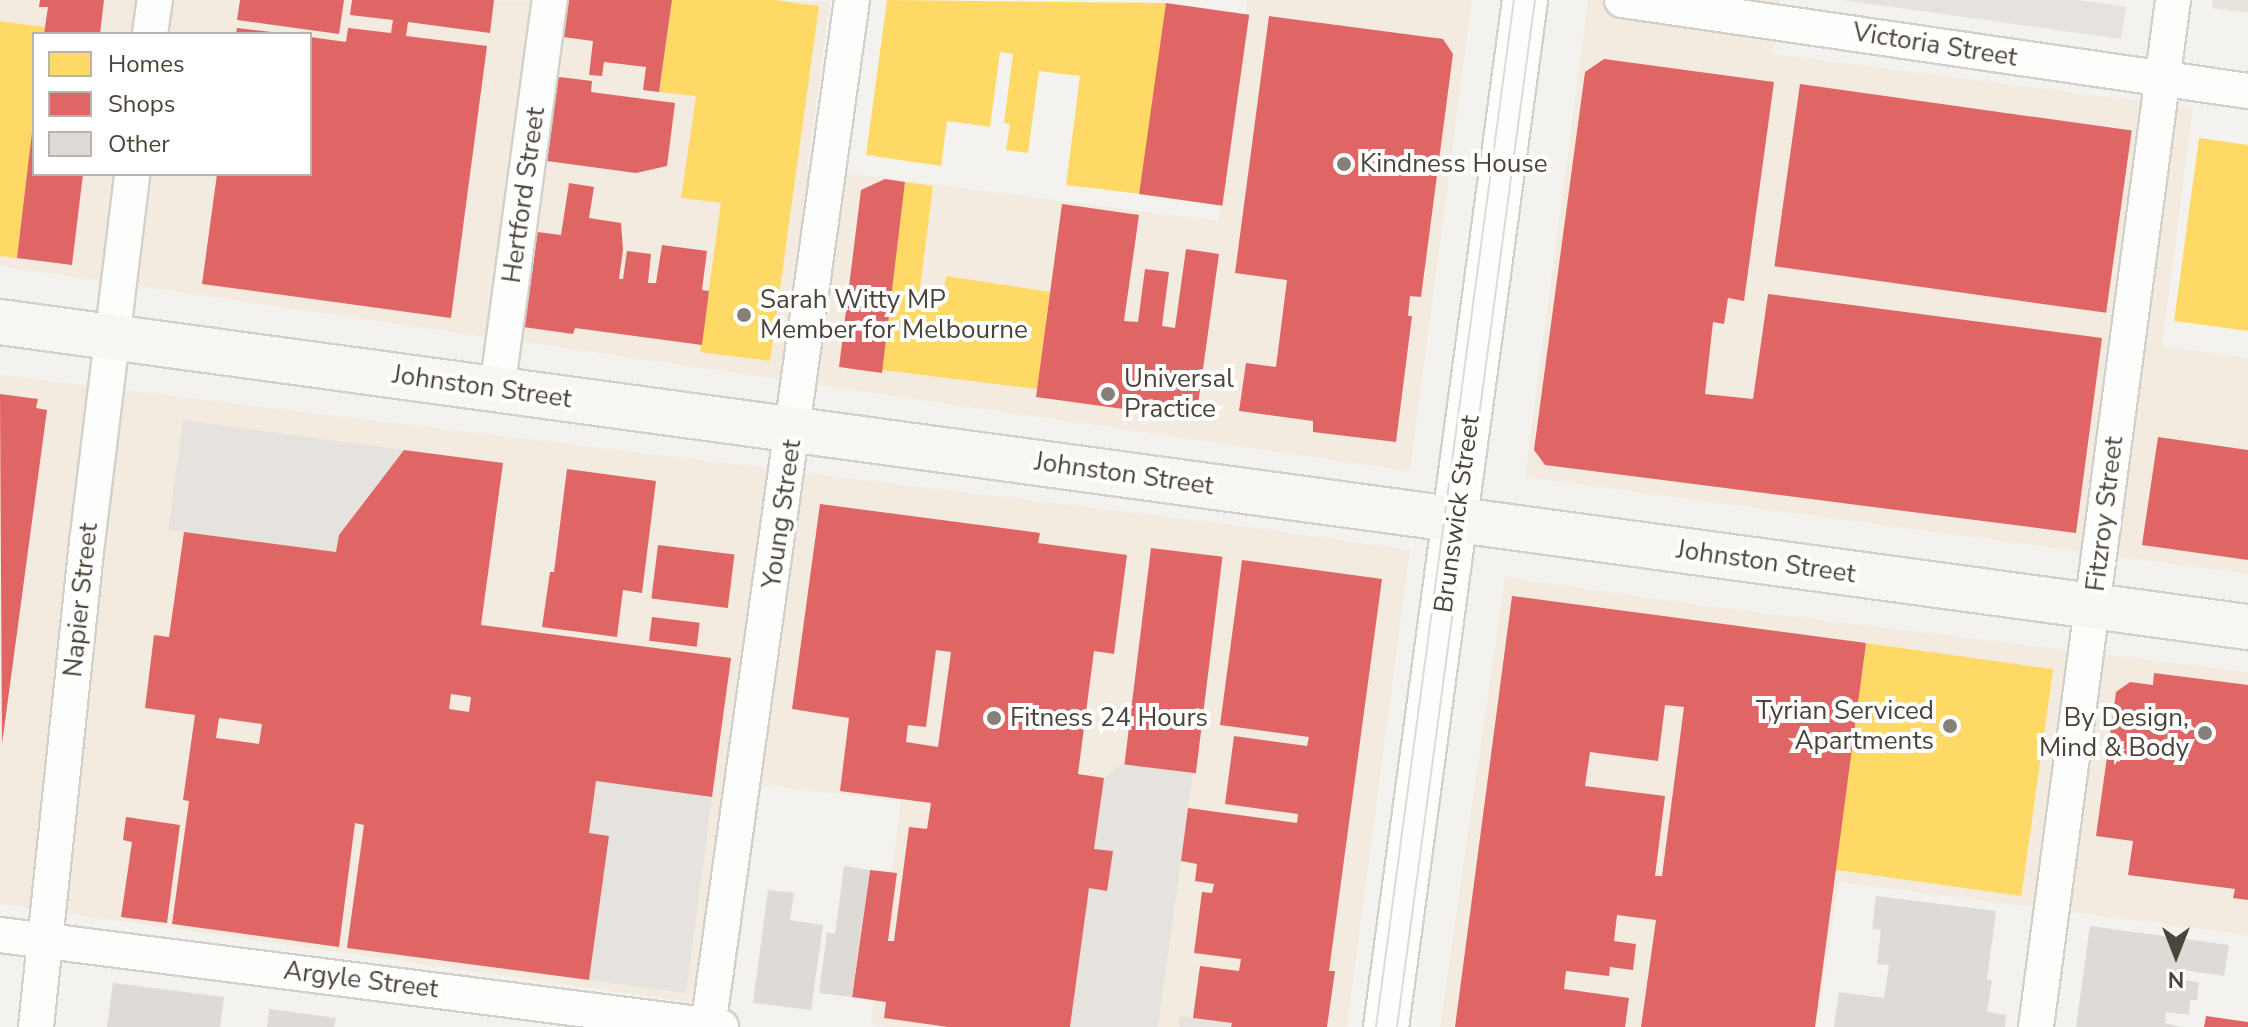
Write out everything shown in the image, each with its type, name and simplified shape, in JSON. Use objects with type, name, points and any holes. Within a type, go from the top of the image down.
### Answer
[{"type":"main road","name":"Johnston Street","points":[[0,322],[2248,627]]},
{"type":"street","points":[[150,32],[155,0]]},
{"type":"street","name":"Hertford Street","points":[[497,390],[550,0]]},
{"type":"street","name":"Young Street","points":[[712,1026],[852,0]]},
{"type":"street","name":"Brunswick Street","points":[[1386,1027],[1525,0]]},
{"type":"street","name":"Victoria Street","points":[[1622,0],[2248,91]]},
{"type":"street","name":"Fitzroy Street","points":[[2036,1027],[2173,0]]},
{"type":"street","name":"Napier Street","points":[[36,1027],[111,338],[132,176]]},
{"type":"street","name":"Argyle Street","points":[[0,935],[712,1026]]},
{"type":"shaded area","points":[[0,0],[830,1],[807,168],[1219,221],[1247,0],[1472,0],[1410,471],[0,266]]},
{"type":"shaded area","points":[[1588,0],[1779,0],[1772,54],[2193,108],[2162,346],[2248,358],[2248,574],[1525,477]]},
{"type":"shaded area","points":[[1842,0],[2079,0],[2126,7],[2121,39]]},
{"type":"shaded area","points":[[2213,0],[2248,0],[2248,13],[2212,8]]},
{"type":"shaded area","points":[[0,375],[1234,525],[1410,550],[1347,1027],[891,1027],[871,1024],[901,801],[762,785],[731,1008],[0,904]]},
{"type":"shaded area","points":[[183,420],[404,450],[339,535],[336,552],[168,530]]},
{"type":"shaded area","points":[[1505,577],[1699,605],[2248,672],[2248,935],[1839,882],[1816,1027],[1440,1027]]},
{"type":"shaded area","points":[[1122,764],[1193,773],[1158,1027],[1070,1027],[1089,888],[1107,891],[1112,851],[1094,849],[1104,778]]},
{"type":"shaded area","points":[[596,781],[712,797],[686,993],[589,980],[609,836],[589,833]]},
{"type":"shaded area","points":[[1180,1016],[1232,1023],[1231,1027],[1179,1027]]},
{"type":"building: Homes","points":[[672,0],[775,0],[819,6],[770,361],[700,352],[721,203],[681,198],[696,96],[659,92]]},
{"type":"building: Homes","points":[[887,0],[1166,3],[1141,194],[1066,185],[1080,76],[1039,71],[1028,153],[1006,150],[1010,124],[1004,123],[1013,54],[1000,52],[990,127],[947,121],[941,166],[866,155]]},
{"type":"building: Homes","points":[[0,21],[45,27],[44,32],[32,32],[32,133],[17,258],[0,256]]},
{"type":"building: Homes","points":[[2199,138],[2248,145],[2248,331],[2174,321]]},
{"type":"building: Homes","points":[[905,182],[933,186],[918,304],[942,307],[946,276],[1050,292],[1037,389],[882,370]]},
{"type":"building: Homes","name":"Tyrian Serviced Apartments","points":[[1866,643],[2053,669],[2021,896],[1834,870]]},
{"type":"building: Shops","points":[[40,0],[104,0],[100,32],[44,32],[48,7],[39,7]]},
{"type":"building: Shops","points":[[240,0],[344,0],[339,34],[237,20]]},
{"type":"building: Shops","points":[[352,0],[494,0],[490,33],[408,22],[406,36],[487,46],[451,318],[202,284],[217,176],[312,176],[312,37],[346,42],[348,28],[391,33],[393,20],[350,15]]},
{"type":"building: Shops","points":[[553,0],[672,0],[659,92],[643,90],[646,67],[604,62],[602,76],[589,75],[593,41],[548,35]]},
{"type":"building: Shops","points":[[1166,3],[1249,15],[1222,206],[1139,194]]},
{"type":"building: Shops","name":"Kindness House","points":[[1269,16],[1443,39],[1453,54],[1421,297],[1410,296],[1408,316],[1412,316],[1396,442],[1313,432],[1313,421],[1239,411],[1246,363],[1276,367],[1287,280],[1235,273]]},
{"type":"building: Shops","points":[[237,28],[272,32],[236,32]]},
{"type":"building: Shops","points":[[1604,59],[1774,82],[1744,301],[1728,298],[1724,324],[1713,322],[1705,394],[1753,399],[1768,294],[2102,338],[2076,533],[1545,465],[1534,450],[1585,72]]},
{"type":"building: Shops","points":[[543,75],[592,81],[591,92],[675,103],[667,166],[636,173],[532,159]]},
{"type":"building: Shops","points":[[1800,84],[2132,131],[2106,313],[1774,266]]},
{"type":"building: Shops","points":[[32,132],[32,176],[83,176],[72,265],[17,258]]},
{"type":"building: Shops","points":[[885,179],[905,182],[882,373],[839,367],[861,190]]},
{"type":"building: Shops","points":[[569,183],[594,187],[589,218],[621,223],[623,250],[619,279],[623,279],[627,251],[651,254],[648,283],[656,283],[662,245],[707,251],[702,290],[709,291],[702,345],[575,328],[573,334],[509,325],[522,230],[561,235]]},
{"type":"building: Shops","points":[[1062,204],[1139,215],[1124,321],[1138,322],[1145,269],[1169,272],[1162,326],[1175,328],[1186,249],[1219,254],[1196,419],[1036,397]]},
{"type":"building: Shops","points":[[0,394],[38,399],[36,408],[47,410],[2,744]]},
{"type":"building: Shops","points":[[2158,437],[2248,450],[2248,560],[2142,545]]},
{"type":"building: Shops","points":[[404,450],[503,463],[481,625],[731,658],[712,797],[596,781],[589,833],[609,836],[589,980],[347,948],[364,825],[355,823],[339,947],[172,924],[189,801],[183,800],[195,715],[145,708],[154,635],[169,637],[184,532],[336,552],[339,535]],"holes":[[[451,694],[471,697],[469,712],[449,709]],[[219,718],[262,724],[259,744],[216,738]]]},
{"type":"building: Shops","points":[[567,469],[656,481],[642,593],[623,590],[617,637],[542,627],[550,572],[554,572]]},
{"type":"building: Shops","points":[[820,504],[1040,533],[1038,543],[1127,555],[1114,654],[1094,651],[1078,774],[1104,778],[1094,849],[1113,851],[1107,891],[1089,888],[1070,1027],[948,1027],[884,1018],[886,1002],[852,997],[870,870],[897,873],[888,941],[894,941],[909,827],[927,829],[931,803],[840,791],[849,718],[792,709]],"holes":[[[936,650],[951,652],[938,747],[906,742],[908,725],[926,727]]]},
{"type":"building: Shops","points":[[658,545],[734,554],[728,608],[651,599]]},
{"type":"building: Shops","points":[[1151,548],[1222,557],[1196,773],[1124,764]]},
{"type":"building: Shops","points":[[1242,560],[1382,579],[1329,971],[1335,971],[1327,1027],[1231,1027],[1232,1023],[1193,1018],[1200,966],[1239,971],[1241,959],[1194,953],[1202,892],[1212,893],[1214,884],[1195,881],[1197,864],[1181,861],[1188,808],[1297,823],[1298,814],[1225,804],[1234,736],[1307,746],[1309,737],[1220,725]]},
{"type":"building: Shops","points":[[1512,596],[1866,643],[1815,1027],[1641,1027],[1656,920],[1617,915],[1614,941],[1636,944],[1633,970],[1610,967],[1609,976],[1566,971],[1564,989],[1629,998],[1625,1027],[1455,1027]],"holes":[[[1665,705],[1684,707],[1662,876],[1655,876],[1665,796],[1585,786],[1590,752],[1658,761]]]},
{"type":"building: Shops","points":[[652,617],[700,623],[697,647],[649,641]]},
{"type":"building: Shops","points":[[2154,673],[2248,685],[2248,900],[2233,898],[2235,889],[2128,875],[2133,841],[2096,836],[2116,692],[2130,682],[2153,685]]},
{"type":"building: Shops","points":[[126,817],[180,825],[167,923],[121,917],[132,842],[123,840]]},
{"type":"building: Shops","points":[[2206,1016],[2248,1022],[2248,1027],[2204,1027]]},
{"type":"building: Other","points":[[844,866],[870,870],[852,997],[819,993],[827,932],[835,934]]},
{"type":"building: Other","points":[[768,890],[794,893],[790,920],[823,925],[811,1010],[753,1003]]},
{"type":"building: Other","points":[[1876,896],[1996,911],[1987,979],[1992,980],[1987,1012],[2006,1015],[2005,1027],[1834,1027],[1839,992],[1884,998],[1889,965],[1877,964],[1881,930],[1872,929]]},
{"type":"building: Other","points":[[2090,926],[2229,945],[2224,976],[2177,969],[2176,979],[2199,982],[2197,1000],[2190,1000],[2189,1015],[2166,1012],[2165,1023],[2181,1027],[2076,1027]]},
{"type":"building: Other","points":[[113,983],[224,997],[220,1027],[107,1027]]},
{"type":"building: Other","points":[[269,1009],[336,1018],[334,1027],[267,1027]]},
{"type":"tram line","points":[[1376,1027],[1514,0]]},
{"type":"tram line","points":[[1397,1027],[1535,0]]},
{"type":"place","name":"Kindness House","points":[[1344,164]]},
{"type":"place","name":"Sarah Witty MP Member for Melbourne","points":[[744,315]]},
{"type":"place","name":"Universal Practice","points":[[1108,394]]},
{"type":"place","name":"Fitness 24 Hours","points":[[994,718]]},
{"type":"place","name":"Tyrian Serviced Apartments","points":[[1950,726]]},
{"type":"place","name":"By Design, Mind & Body","points":[[2205,733]]}]
